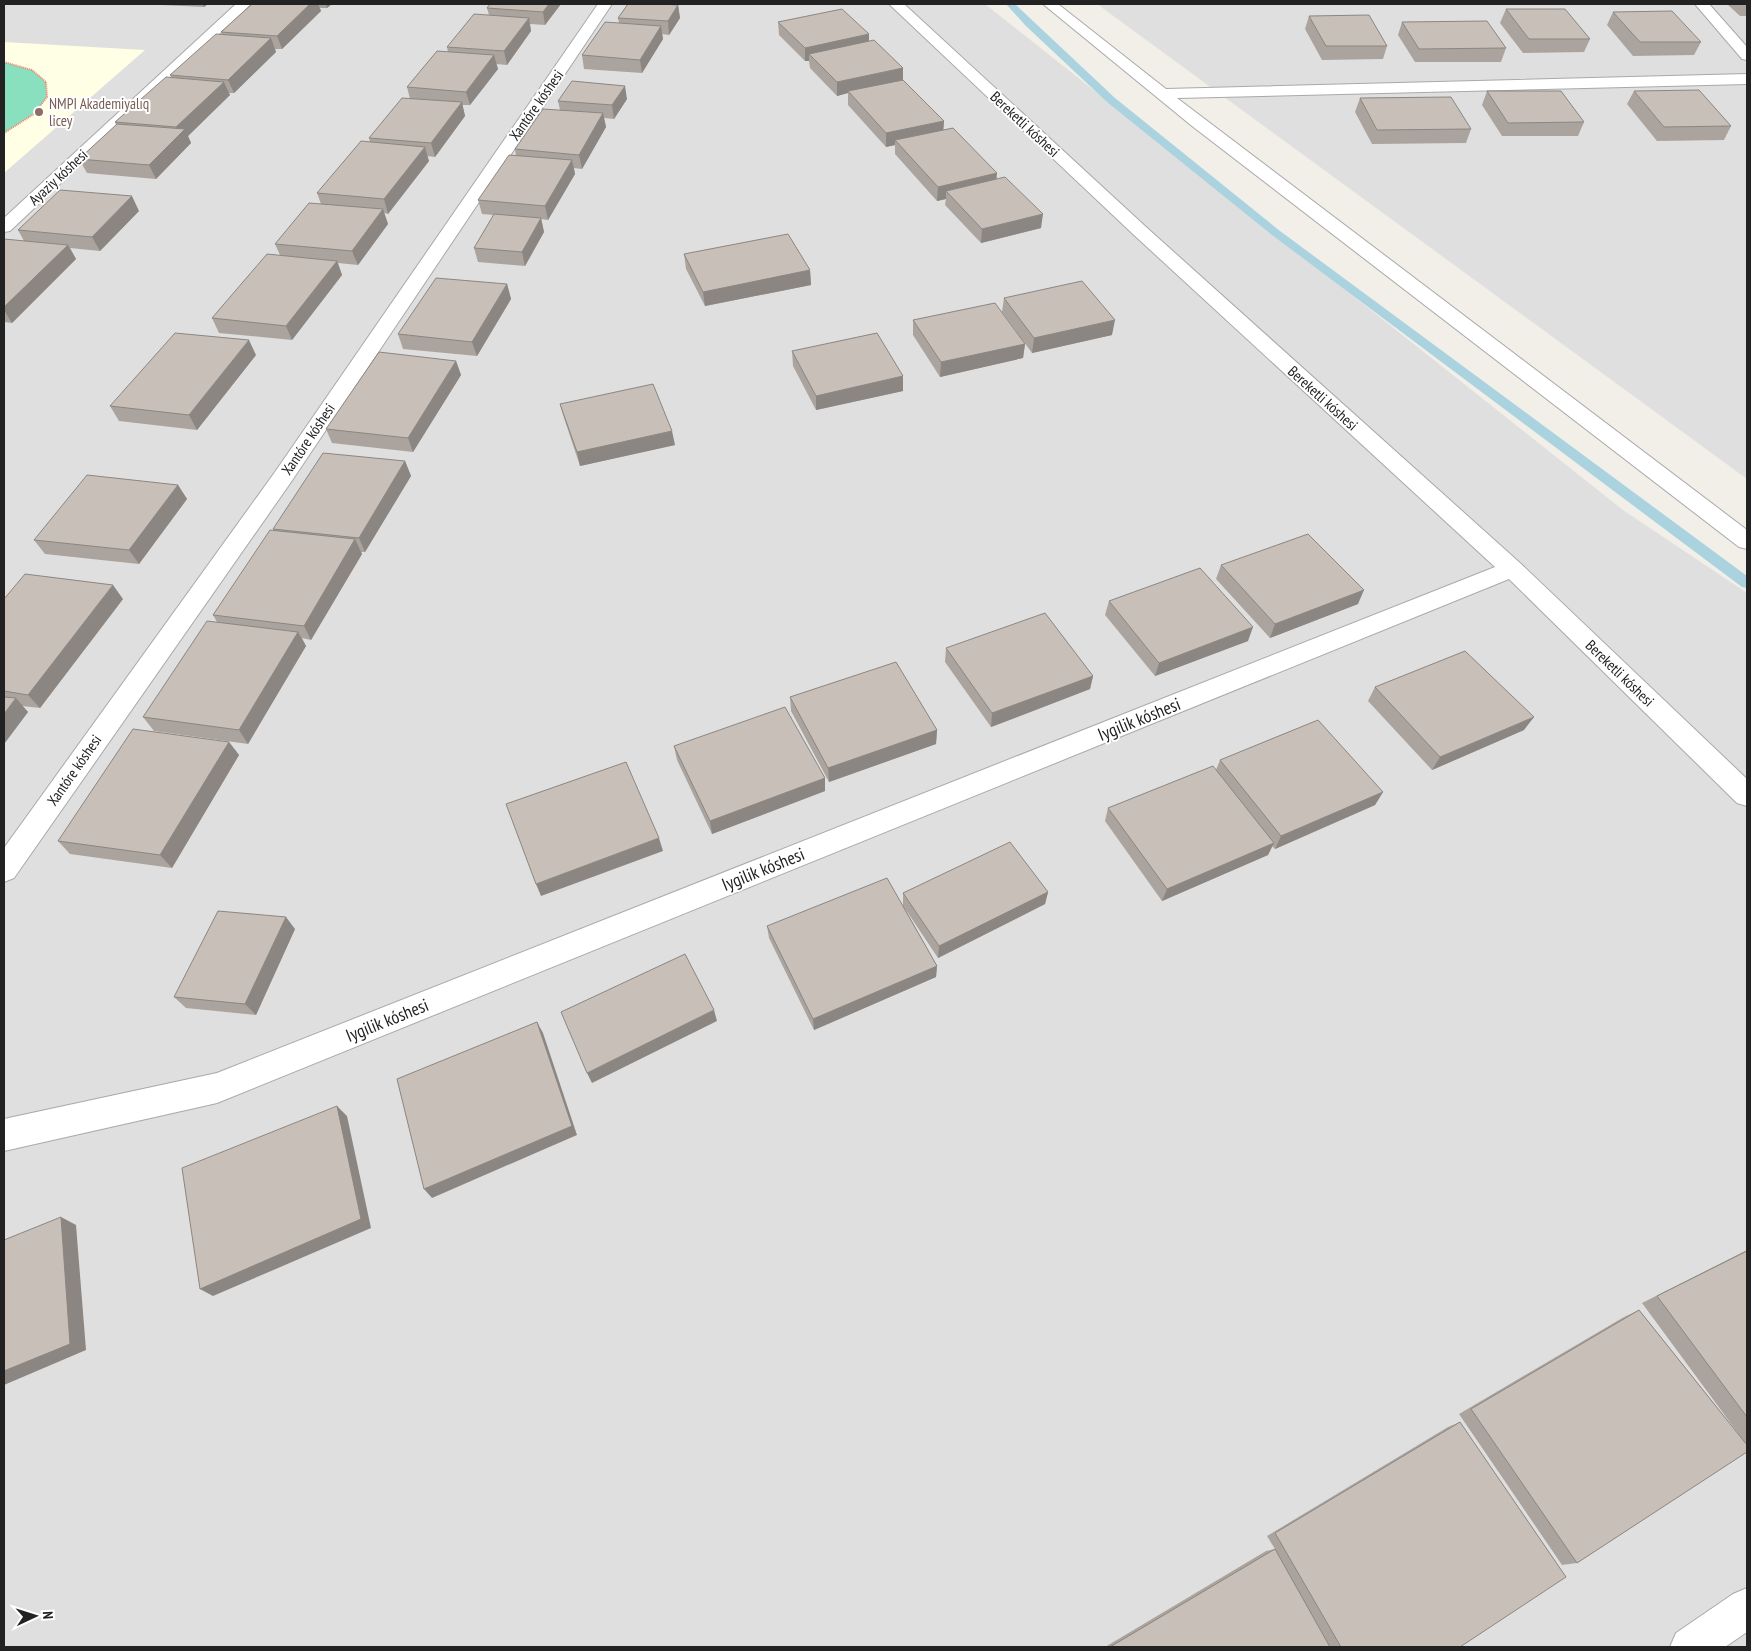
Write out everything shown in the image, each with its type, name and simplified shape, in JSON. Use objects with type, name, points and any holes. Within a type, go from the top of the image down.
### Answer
[{"type":"street","name":"Ayaziy kóshesi","points":[[4,227],[244,4]]},
{"type":"street","name":"Xantóre kóshesi","points":[[4,870],[283,477],[605,4]]},
{"type":"street","name":"Bereketli kóshesi","points":[[896,4],[1132,224],[1512,569],[1747,795]]},
{"type":"street","points":[[1050,4],[1163,94],[1747,541]]},
{"type":"street","points":[[1702,4],[1747,56]]},
{"type":"street","points":[[1163,94],[1747,79]]},
{"type":"street","name":"Iygilik kóshesi","points":[[4,1135],[217,1088],[1512,569]]},
{"type":"street","points":[[1690,1647],[1747,1608]]},
{"type":"path","points":[[4,62],[32,70],[46,82],[47,97],[34,114],[4,133]]},
{"type":"shaded area","points":[[4,4],[985,4],[1623,510],[1747,593],[1747,1647],[4,1647]]},
{"type":"shaded area","points":[[1097,4],[1747,4],[1747,479]]},
{"type":"shaded area","name":"NMPI Akademiyalıq licey","points":[[4,42],[145,50],[4,173]]},
{"type":"green space","points":[[4,62],[32,70],[46,82],[47,97],[34,114],[4,133]]},
{"type":"building","points":[[252,4],[310,4],[277,36],[221,32]]},
{"type":"building","points":[[490,4],[549,4],[543,12],[487,8]]},
{"type":"building","points":[[628,4],[678,5],[668,21],[618,18]]},
{"type":"building","points":[[842,9],[869,34],[805,48],[778,22]]},
{"type":"building","points":[[1506,9],[1565,9],[1590,39],[1529,39]]},
{"type":"building","points":[[1672,11],[1701,42],[1640,42],[1613,12]]},
{"type":"building","points":[[474,14],[529,18],[504,51],[447,47]]},
{"type":"building","points":[[1369,15],[1387,46],[1326,46],[1309,16]]},
{"type":"building","points":[[1487,21],[1506,48],[1419,49],[1402,22]]},
{"type":"building","points":[[605,22],[661,26],[640,60],[582,55]]},
{"type":"building","points":[[216,34],[271,38],[228,80],[170,75]]},
{"type":"building","points":[[874,40],[903,68],[837,82],[809,54]]},
{"type":"building","points":[[437,51],[494,55],[466,92],[407,87]]},
{"type":"building","points":[[166,77],[224,82],[176,127],[115,122]]},
{"type":"building","points":[[903,80],[944,121],[886,133],[848,91]]},
{"type":"building","points":[[572,81],[625,86],[612,105],[558,101]]},
{"type":"building","points":[[1699,90],[1731,126],[1664,127],[1634,91]]},
{"type":"building","points":[[1487,91],[1561,91],[1584,122],[1508,123]]},
{"type":"building","points":[[1451,97],[1471,129],[1377,130],[1360,98]]},
{"type":"building","points":[[402,98],[462,102],[431,143],[369,138]]},
{"type":"building","points":[[543,109],[603,113],[579,155],[515,149]]},
{"type":"building","points":[[117,124],[185,129],[149,165],[79,159]]},
{"type":"building","points":[[953,128],[997,173],[938,187],[895,140]]},
{"type":"building","points":[[361,141],[425,147],[384,199],[317,193]]},
{"type":"building","points":[[509,155],[572,160],[545,206],[478,200]]},
{"type":"building","points":[[1005,177],[1043,214],[982,229],[946,191]]},
{"type":"building","points":[[60,190],[132,196],[92,237],[18,230]]},
{"type":"building","points":[[309,203],[383,209],[352,251],[275,244]]},
{"type":"building","points":[[494,214],[541,218],[522,252],[474,248]]},
{"type":"building","points":[[788,234],[810,270],[703,292],[684,254]]},
{"type":"building","points":[[4,239],[68,245],[4,307]]},
{"type":"building","points":[[267,254],[337,261],[286,326],[212,318]]},
{"type":"building","points":[[436,278],[507,284],[472,342],[398,334]]},
{"type":"building","points":[[1082,281],[1115,320],[1034,338],[1004,298]]},
{"type":"building","points":[[995,303],[1025,344],[941,362],[913,320]]},
{"type":"building","points":[[175,333],[249,340],[189,415],[110,406]]},
{"type":"building","points":[[877,333],[903,376],[816,396],[792,351]]},
{"type":"building","points":[[379,352],[456,361],[408,438],[326,429]]},
{"type":"building","points":[[653,384],[672,431],[577,452],[560,404]]},
{"type":"building","points":[[323,453],[405,461],[359,538],[273,529]]},
{"type":"building","points":[[87,475],[178,485],[129,550],[34,540]]},
{"type":"building","points":[[270,530],[355,539],[304,626],[213,615]]},
{"type":"building","points":[[1308,534],[1364,590],[1275,624],[1221,565]]},
{"type":"building","points":[[1200,568],[1253,627],[1159,663],[1109,601]]},
{"type":"building","points":[[25,574],[113,585],[28,695],[4,691],[4,599]]},
{"type":"building","points":[[1045,613],[1093,676],[992,713],[946,648]]},
{"type":"building","points":[[207,621],[298,632],[239,730],[143,717]]},
{"type":"building","points":[[1465,651],[1534,717],[1440,757],[1375,687]]},
{"type":"building","points":[[896,662],[937,730],[828,768],[790,697]]},
{"type":"building","points":[[4,697],[16,698],[4,714]]},
{"type":"building","points":[[785,707],[825,778],[710,821],[674,746]]},
{"type":"building","points":[[1318,720],[1383,792],[1281,836],[1220,760]]},
{"type":"building","points":[[133,729],[229,742],[160,855],[58,841]]},
{"type":"building","points":[[626,762],[659,838],[536,884],[506,804]]},
{"type":"building","points":[[1213,766],[1274,843],[1167,889],[1108,808]]},
{"type":"building","points":[[1010,842],[1048,892],[939,946],[903,893]]},
{"type":"building","points":[[887,878],[937,966],[813,1019],[767,926]]},
{"type":"building","points":[[218,911],[286,917],[245,1004],[174,997]]},
{"type":"building","points":[[685,954],[714,1010],[587,1073],[561,1012]]},
{"type":"building","points":[[537,1022],[572,1126],[424,1189],[397,1079]]},
{"type":"building","points":[[337,1106],[361,1219],[200,1289],[182,1168]]},
{"type":"building","points":[[61,1217],[70,1344],[4,1371],[4,1240]]},
{"type":"building","points":[[1747,1251],[1747,1417],[1657,1296]]},
{"type":"building","points":[[1639,1310],[1747,1445],[1747,1452],[1577,1563],[1471,1409]]},
{"type":"building","points":[[1460,1422],[1566,1577],[1460,1647],[1341,1647],[1275,1533]]},
{"type":"building","points":[[1275,1549],[1330,1647],[1110,1647]]},
{"type":"waterway","points":[[1010,4],[1111,100],[1276,233],[1747,583]]},
{"type":"place","name":"NMPI Akademiyalıq licey","points":[[39,112]]}]
